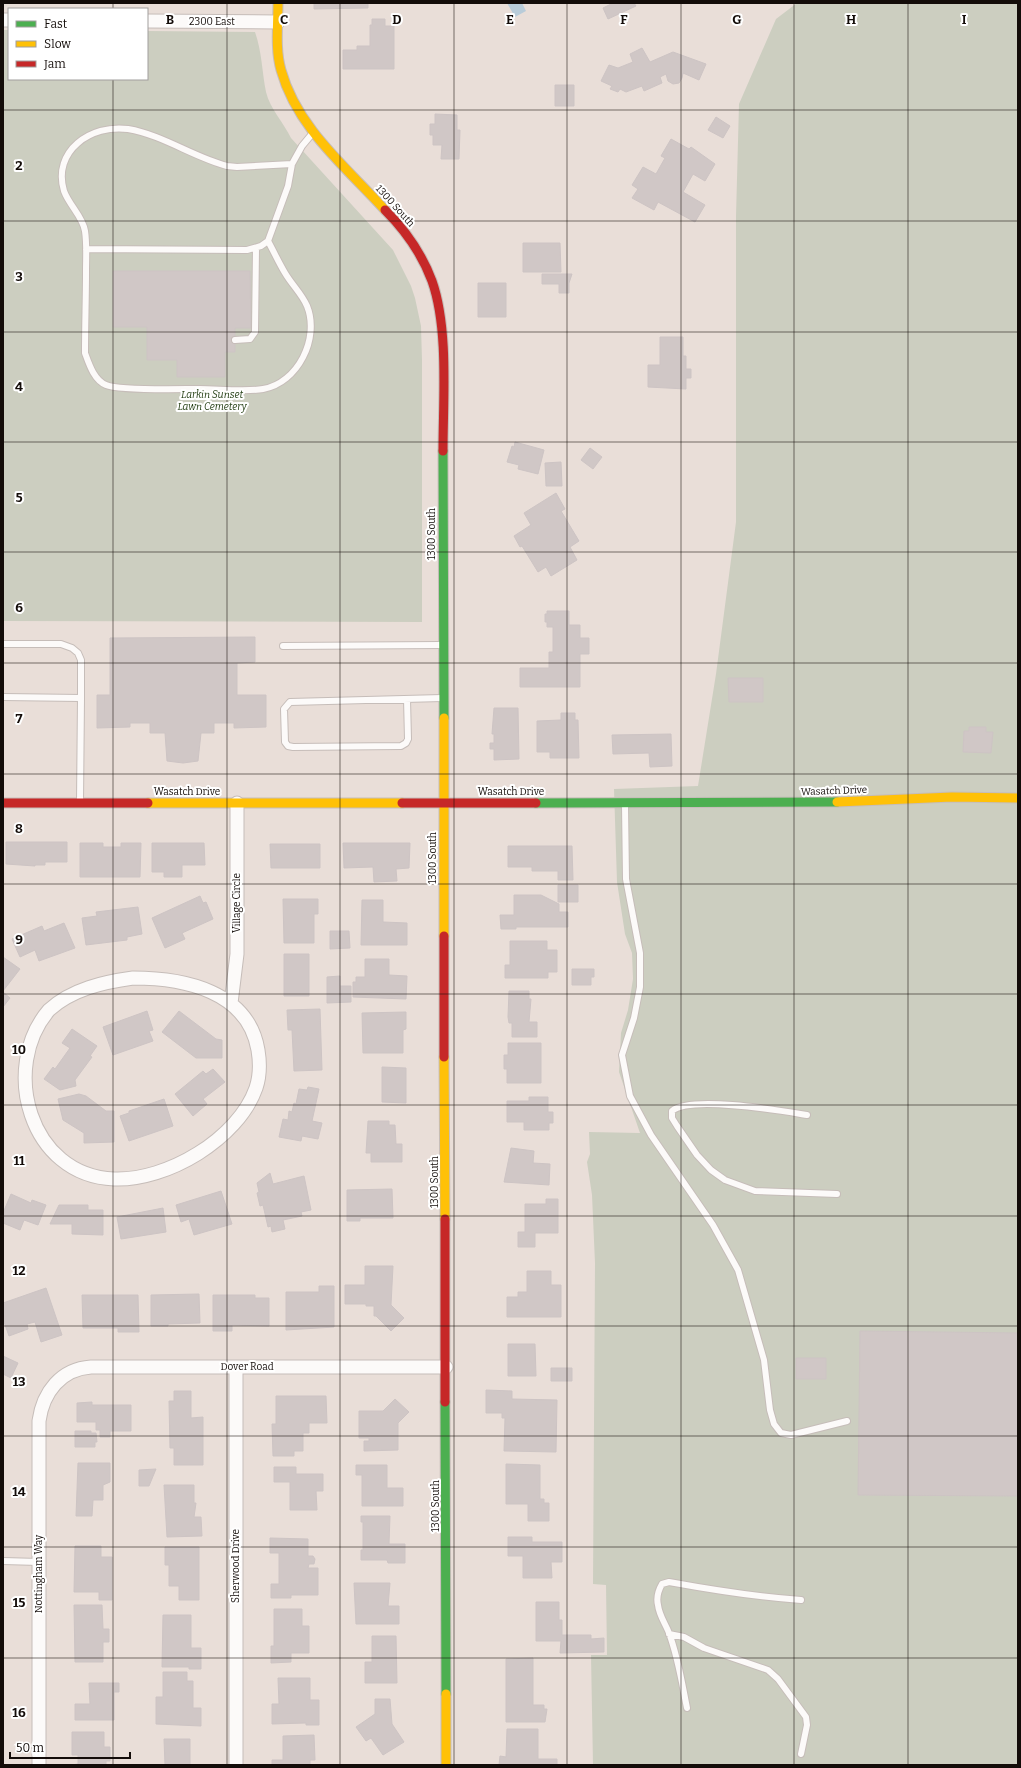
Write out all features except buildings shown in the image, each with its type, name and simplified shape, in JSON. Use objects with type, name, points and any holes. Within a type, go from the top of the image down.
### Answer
[{"type":"street","name":"1300 South","points":[[278,3],[279,60],[285,81],[299,112],[313,132],[402,229],[419,254],[433,286],[441,324],[446,1368],[446,1765]]},
{"type":"street","name":"2300 East","points":[[148,21],[278,22]]},
{"type":"street","name":"Wasatch Drive","points":[[3,803],[810,803],[952,797],[1018,798]]},
{"type":"street","name":"Village Circle","points":[[231,1003],[237,954],[237,803]]},
{"type":"street","points":[[133,978],[151,978],[182,983],[214,993],[231,1003],[243,1014],[253,1032],[259,1057],[256,1086],[241,1114],[215,1140],[199,1153],[179,1164],[147,1175],[115,1179],[99,1178],[68,1166],[54,1156],[42,1144],[30,1127],[23,1110],[19,1092],[22,1057],[28,1039],[37,1023],[49,1010],[63,1000],[80,991],[104,983],[133,978]]},
{"type":"street","name":"Sherwood Drive","points":[[236,1367],[236,1765]]},
{"type":"street","name":"Dover Road","points":[[53,1386],[67,1374],[82,1368],[446,1368]]},
{"type":"street","name":"Nottingham Way","points":[[39,1765],[38,1421],[43,1402],[53,1386]]},
{"type":"lane","points":[[268,241],[286,274],[307,305],[312,327],[308,348],[295,368],[280,382],[262,390],[114,387],[102,383],[92,371],[85,353],[85,230],[68,201],[64,190],[63,177],[64,164],[70,151],[78,142],[87,135],[105,130],[126,129],[150,135],[227,166],[244,167],[292,164]]},
{"type":"lane","points":[[86,249],[247,250],[256,248],[268,241],[286,192],[292,164],[302,146],[313,132]]},
{"type":"lane","points":[[235,340],[250,339],[255,332],[256,248]]},
{"type":"lane","points":[[3,644],[61,644],[72,648],[78,653],[81,660],[80,803]]},
{"type":"lane","points":[[282,646],[443,645]]},
{"type":"lane","points":[[3,696],[81,698]]},
{"type":"lane","points":[[407,699],[408,739],[406,743],[401,746],[293,747],[288,746],[285,742],[284,709],[290,702],[443,698]]},
{"type":"lane","points":[[625,803],[626,879],[640,953],[640,987],[634,1018],[622,1055],[630,1096],[651,1135],[713,1225],[738,1270],[764,1360],[770,1410],[774,1424],[781,1433],[791,1435],[847,1421]]},
{"type":"lane","points":[[807,1115],[749,1106],[692,1104],[678,1106],[672,1111],[672,1118],[693,1150],[711,1170],[725,1180],[755,1191],[837,1194]]},
{"type":"lane","points":[[3,1561],[38,1562]]},
{"type":"lane","points":[[687,1708],[680,1673],[669,1634],[660,1615],[657,1595],[662,1584],[669,1582],[722,1589],[744,1595],[801,1600]]},
{"type":"lane","points":[[669,1634],[684,1638],[704,1648],[768,1670],[773,1674],[806,1717],[807,1725],[801,1754]]},
{"type":"green space","points":[[797,3],[1018,3],[1018,1765],[593,1765],[591,1655],[607,1655],[606,1585],[593,1584],[595,1263],[592,1195],[587,1162],[590,1154],[589,1132],[640,1133],[619,1072],[621,1033],[628,1010],[633,979],[632,953],[625,934],[617,882],[614,789],[698,786],[716,674],[736,522],[736,216],[739,104],[776,19]]},
{"type":"green space","name":"Larkin Sunset Lawn Cemetery","points":[[3,30],[8,30],[8,80],[148,80],[148,31],[255,32],[261,54],[266,92],[274,110],[291,138],[393,250],[411,286],[415,298],[421,326],[422,360],[422,622],[3,621]]},
{"type":"water","points":[[507,3],[522,3],[526,11],[515,17]]},
{"type":"traffic: fast","points":[[443,451],[444,718]]},
{"type":"traffic: fast","points":[[536,803],[837,802]]},
{"type":"traffic: fast","points":[[445,1402],[446,1694]]},
{"type":"traffic: slow","points":[[278,3],[278,54],[281,70],[288,91],[299,110],[324,146],[385,210]]},
{"type":"traffic: slow","points":[[444,718],[444,936]]},
{"type":"traffic: slow","points":[[837,802],[952,797],[1018,798]]},
{"type":"traffic: slow","points":[[148,803],[402,803]]},
{"type":"traffic: slow","points":[[444,1057],[445,1219]]},
{"type":"traffic: slow","points":[[446,1694],[446,1765]]},
{"type":"traffic: jam","points":[[385,210],[406,234],[418,252],[432,281],[437,300],[441,321],[444,365],[443,451]]},
{"type":"traffic: jam","points":[[3,803],[148,803]]},
{"type":"traffic: jam","points":[[402,803],[536,803]]},
{"type":"traffic: jam","points":[[444,936],[444,1057]]},
{"type":"traffic: jam","points":[[445,1219],[445,1402]]}]
